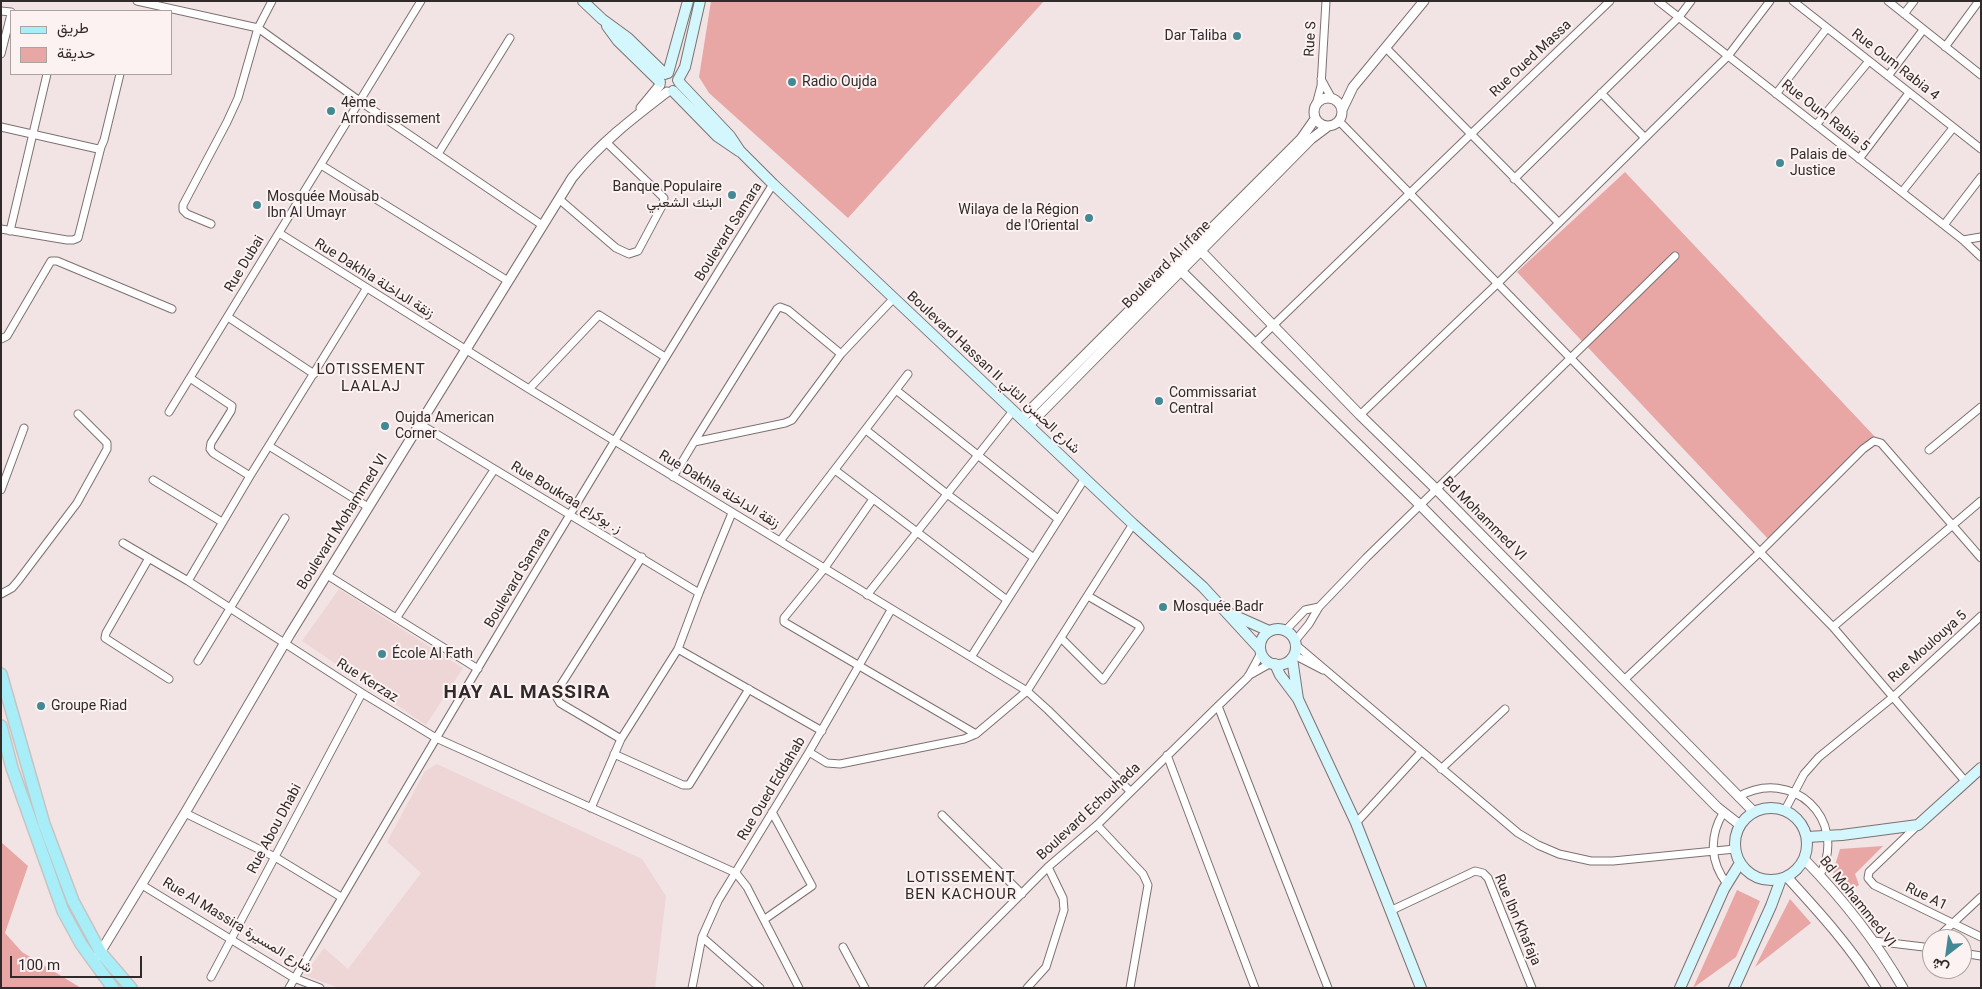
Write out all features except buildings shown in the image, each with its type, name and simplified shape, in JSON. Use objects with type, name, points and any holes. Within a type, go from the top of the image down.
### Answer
[{"type":"main road","name":"Boulevard Hassan II شارع الحسن الثاني","points":[[583,1],[602,19],[618,41],[669,82],[717,136],[740,151],[1013,411],[1192,577],[1228,613],[1261,651]]},
{"type":"main road","name":"Boulevard Mohammed VI","points":[[669,82],[688,1]]},
{"type":"main road","name":"Boulevard Mohammed VI","points":[[669,82],[685,67],[700,1]]},
{"type":"main road","name":"Boulevard Hassan II شارع الحسن الثاني","points":[[1228,613],[1269,631]]},
{"type":"main road","points":[[1298,699],[1294,650],[1286,630],[1276,629],[1269,631],[1262,639],[1261,651],[1273,664],[1298,699],[1356,823],[1421,988]]},
{"type":"main road","points":[[1273,664],[1285,663],[1294,650]]},
{"type":"main road","points":[[1,674],[26,763],[39,825],[63,911],[97,958],[113,988]]},
{"type":"main road","points":[[1,726],[12,768],[39,825]]},
{"type":"main road","points":[[12,768],[26,763]]},
{"type":"main road","points":[[1807,837],[1918,825],[1981,768]]},
{"type":"main road","points":[[1772,808],[1785,810],[1801,824],[1807,837],[1804,859],[1800,866],[1784,878],[1773,880],[1751,875],[1740,864],[1734,849],[1735,836],[1740,825],[1746,817],[1754,812],[1772,808]]},
{"type":"main road","points":[[1680,988],[1727,884],[1740,864]]},
{"type":"main road","points":[[1734,988],[1784,878]]},
{"type":"main road","points":[[97,958],[130,988]]},
{"type":"street","points":[[137,1],[164,4],[258,28],[361,102],[542,225]]},
{"type":"street","points":[[211,224],[187,214],[183,210],[183,205],[234,106],[258,28],[272,1]]},
{"type":"street","name":"Rue Dubai","points":[[169,412],[361,102],[421,1]]},
{"type":"street","name":"Rue S","points":[[1316,105],[1321,79],[1326,1]]},
{"type":"street","points":[[1342,110],[1339,104],[1333,100],[1325,99],[1316,105],[1315,119],[1322,126],[1327,127],[1332,126],[1339,120],[1353,87],[1424,1]]},
{"type":"street","name":"Rue Oued Massa","points":[[1255,343],[1610,1]]},
{"type":"street","name":"Rue Oum Rabia 5","points":[[1658,1],[1963,240],[1981,257]]},
{"type":"street","points":[[1514,179],[1678,17],[1691,1]]},
{"type":"street","points":[[1360,415],[1498,283],[1728,56],[1770,1]]},
{"type":"street","name":"Rue Oum Rabia 4","points":[[1793,1],[1981,149]]},
{"type":"street","points":[[1888,1],[1981,75]]},
{"type":"street","points":[[1904,14],[1914,1]]},
{"type":"street","points":[[1945,47],[1979,1]]},
{"type":"street","points":[[1,54],[10,17]]},
{"type":"street","points":[[1776,94],[1828,28]]},
{"type":"street","points":[[1888,76],[1923,30]]},
{"type":"street","points":[[438,154],[510,38]]},
{"type":"street","points":[[1386,48],[1558,223]]},
{"type":"street","points":[[1816,125],[1868,61]]},
{"type":"street","points":[[10,230],[46,75]]},
{"type":"street","points":[[1,229],[66,240],[78,238],[120,75]]},
{"type":"street","points":[[1321,79],[1333,100]]},
{"type":"street","name":"Boulevard Mohammed VI","points":[[97,958],[185,813],[284,643],[542,225],[580,168],[638,113],[650,94],[669,82]]},
{"type":"street","points":[[1333,100],[1353,87]]},
{"type":"street","points":[[1859,158],[1909,92]]},
{"type":"street","points":[[1601,93],[1645,138]]},
{"type":"street","name":"Boulevard Al Irfane","points":[[1198,248],[1306,134],[1315,119]]},
{"type":"street","points":[[1339,120],[1833,627],[1965,781]]},
{"type":"street","points":[[1,127],[98,150],[101,147]]},
{"type":"street","name":"Boulevard Al Irfane","points":[[1026,422],[1198,248],[1310,139],[1327,127]]},
{"type":"street","points":[[1902,192],[1953,128]]},
{"type":"street","points":[[559,199],[616,248],[628,254],[638,251],[662,206],[664,198],[606,142]]},
{"type":"street","points":[[321,165],[508,281]]},
{"type":"street","points":[[1944,225],[1981,177]]},
{"type":"street","name":"Boulevard Samara","points":[[289,988],[341,897],[614,441],[773,184]]},
{"type":"street","name":"Rue Dakhla زنقة الداخلة","points":[[279,233],[529,389],[1027,691],[1130,791]]},
{"type":"street","points":[[1963,240],[1981,237]]},
{"type":"street","name":"Bd Mohammed VI","points":[[1198,248],[1360,415],[1436,489],[1738,798],[1754,812]]},
{"type":"street","points":[[1675,256],[1436,489],[1319,607],[1294,650],[1330,674],[1518,833],[1538,845],[1559,854],[1591,861],[1613,861],[1734,849]]},
{"type":"street","points":[[1,339],[7,336],[51,261],[57,261],[172,309]]},
{"type":"street","points":[[1178,268],[1420,505],[1722,813],[1740,825]]},
{"type":"street","points":[[188,581],[250,476],[366,289]]},
{"type":"street","points":[[694,442],[792,420],[841,354],[894,298]]},
{"type":"street","points":[[673,477],[777,309],[780,307],[788,310],[841,354]]},
{"type":"street","points":[[529,389],[599,314],[665,357]]},
{"type":"street","points":[[228,317],[314,374]]},
{"type":"street","points":[[780,542],[908,374]]},
{"type":"street","points":[[190,378],[232,406],[231,411],[211,443],[210,449],[250,476]]},
{"type":"street","points":[[896,390],[1058,519]]},
{"type":"street","points":[[1929,450],[1981,407]]},
{"type":"street","points":[[867,595],[1013,411]]},
{"type":"street","points":[[1,594],[12,588],[70,513],[107,449],[107,443],[78,414]]},
{"type":"street","name":"Rue Boukraa ز. بوكراع","points":[[420,424],[642,557],[698,593]]},
{"type":"street","points":[[1,490],[24,428]]},
{"type":"street","points":[[866,430],[947,494],[1034,558]]},
{"type":"street","points":[[1624,680],[1760,552],[1874,440],[1881,443],[1981,558]]},
{"type":"street","points":[[269,446],[368,507]]},
{"type":"street","points":[[397,618],[494,470]]},
{"type":"street","points":[[835,470],[1007,600]]},
{"type":"street","points":[[971,657],[1085,478]]},
{"type":"street","points":[[152,480],[222,522]]},
{"type":"street","points":[[874,499],[824,568],[783,620],[785,623],[976,734]]},
{"type":"street","points":[[1833,627],[1981,501]]},
{"type":"street","points":[[591,808],[621,739],[678,649],[698,593],[732,513]]},
{"type":"street","points":[[198,661],[285,518]]},
{"type":"street","points":[[809,752],[827,763],[840,764],[964,739],[976,734],[1027,691],[1133,524]]},
{"type":"street","name":"Rue Kerzaz","points":[[123,543],[188,581],[362,693],[436,738],[736,873]]},
{"type":"street","points":[[621,739],[560,703],[557,698],[557,692],[642,557]]},
{"type":"street","points":[[149,558],[106,632],[105,638],[168,679]]},
{"type":"street","points":[[327,575],[478,669]]},
{"type":"street","points":[[1062,638],[1104,680],[1140,628],[1138,625],[1088,596]]},
{"type":"street","points":[[1286,630],[1305,610],[1319,607]]},
{"type":"street","name":"Rue Oued Eddahab","points":[[692,988],[702,937],[718,901],[822,731],[891,610]]},
{"type":"street","name":"Rue Moulouya 5","points":[[1785,810],[1804,774],[1819,757],[1893,697],[1981,616]]},
{"type":"street","points":[[678,649],[822,731]]},
{"type":"street","name":"Boulevard Echouhada","points":[[928,988],[1048,868],[1097,825],[1248,676],[1261,651]]},
{"type":"street","name":"Boulevard Echouhada","points":[[1248,676],[1273,664]]},
{"type":"street","points":[[614,754],[683,785],[689,785],[749,689]]},
{"type":"street","name":"Rue Abou Dhabi","points":[[211,978],[230,938],[362,693]]},
{"type":"street","points":[[1218,706],[1328,988]]},
{"type":"street","points":[[1441,768],[1505,709]]},
{"type":"street","points":[[1356,823],[1421,752]]},
{"type":"street","points":[[1167,755],[1256,988]]},
{"type":"street","points":[[1738,798],[1751,791],[1765,788],[1780,788],[1794,792],[1806,800],[1824,822],[1828,836],[1827,856],[1820,875]]},
{"type":"street","points":[[765,919],[812,886],[772,812]]},
{"type":"street","points":[[185,813],[275,857],[341,897]]},
{"type":"street","points":[[1722,813],[1715,828],[1713,852],[1716,866],[1727,884]]},
{"type":"street","points":[[942,815],[1022,894]]},
{"type":"street","points":[[1097,825],[1143,874],[1148,884],[1130,988]]},
{"type":"street","name":"Rue A1","points":[[1918,825],[1869,872],[1868,878],[1874,885],[1981,937]]},
{"type":"street","name":"Bd Mohammed VI","points":[[1804,859],[1820,875],[1874,940],[1903,988]]},
{"type":"street","points":[[1027,988],[1046,967],[1064,910],[1063,898],[1048,868]]},
{"type":"street","name":"Rue Ibn Khafaja","points":[[1390,911],[1475,871],[1482,874],[1488,878],[1532,988]]},
{"type":"street","points":[[736,873],[748,887],[765,919],[796,987]]},
{"type":"street","points":[[1784,878],[1824,917],[1849,948],[1876,988]]},
{"type":"street","name":"Rue Al Massira شارع المسيرة","points":[[142,885],[294,978],[320,988]]},
{"type":"street","points":[[1946,929],[1981,897]]},
{"type":"street","points":[[702,937],[760,988]]},
{"type":"street","points":[[1874,940],[1922,945]]},
{"type":"street","points":[[844,947],[865,988]]},
{"type":"shaded area","name":"École Al Fath","points":[[339,589],[463,668],[426,725],[302,641]]},
{"type":"shaded area","points":[[437,764],[642,859],[666,896],[655,988],[339,988],[304,975],[324,948],[348,969],[421,873],[387,842],[425,771]]},
{"type":"green space","points":[[711,1],[1044,1],[848,218],[709,93],[699,77]]},
{"type":"green space","points":[[1625,172],[1878,440],[1770,541],[1517,272]]},
{"type":"green space","points":[[1,842],[28,866],[5,933],[22,952],[81,988],[1,988]]},
{"type":"green space","points":[[1883,846],[1855,874],[1859,885],[1850,891],[1833,872],[1840,849]]},
{"type":"green space","points":[[1737,890],[1760,901],[1736,957],[1693,988]]},
{"type":"green space","points":[[1790,899],[1811,923],[1755,967]]},
{"type":"place","name":"Dar Taliba","points":[[1237,36]]},
{"type":"place","name":"Radio Oujda","points":[[792,82]]},
{"type":"place","name":"4ème Arrondissement","points":[[331,111]]},
{"type":"place","name":"Palais de Justice","points":[[1780,163]]},
{"type":"place","name":"Banque Populaire البنك الشعبي","points":[[732,195]]},
{"type":"place","name":"Mosquée Mousab Ibn Al Umayr","points":[[257,205]]},
{"type":"place","name":"Wilaya de la Région de l'Oriental","points":[[1089,218]]},
{"type":"place","name":"Commissariat Central","points":[[1159,401]]},
{"type":"place","name":"Oujda American Corner","points":[[385,426]]},
{"type":"place","name":"Mosquée Badr","points":[[1163,607]]},
{"type":"place","name":"École Al Fath","points":[[382,654]]},
{"type":"place","name":"Groupe Riad","points":[[41,706]]},
{"type":"district","name":"LOTISSEMENT LAALAJ","points":[[371,378]]},
{"type":"district","name":"HAY AL MASSIRA","points":[[527,693]]},
{"type":"district","name":"LOTISSEMENT BEN KACHOUR","points":[[961,886]]}]
